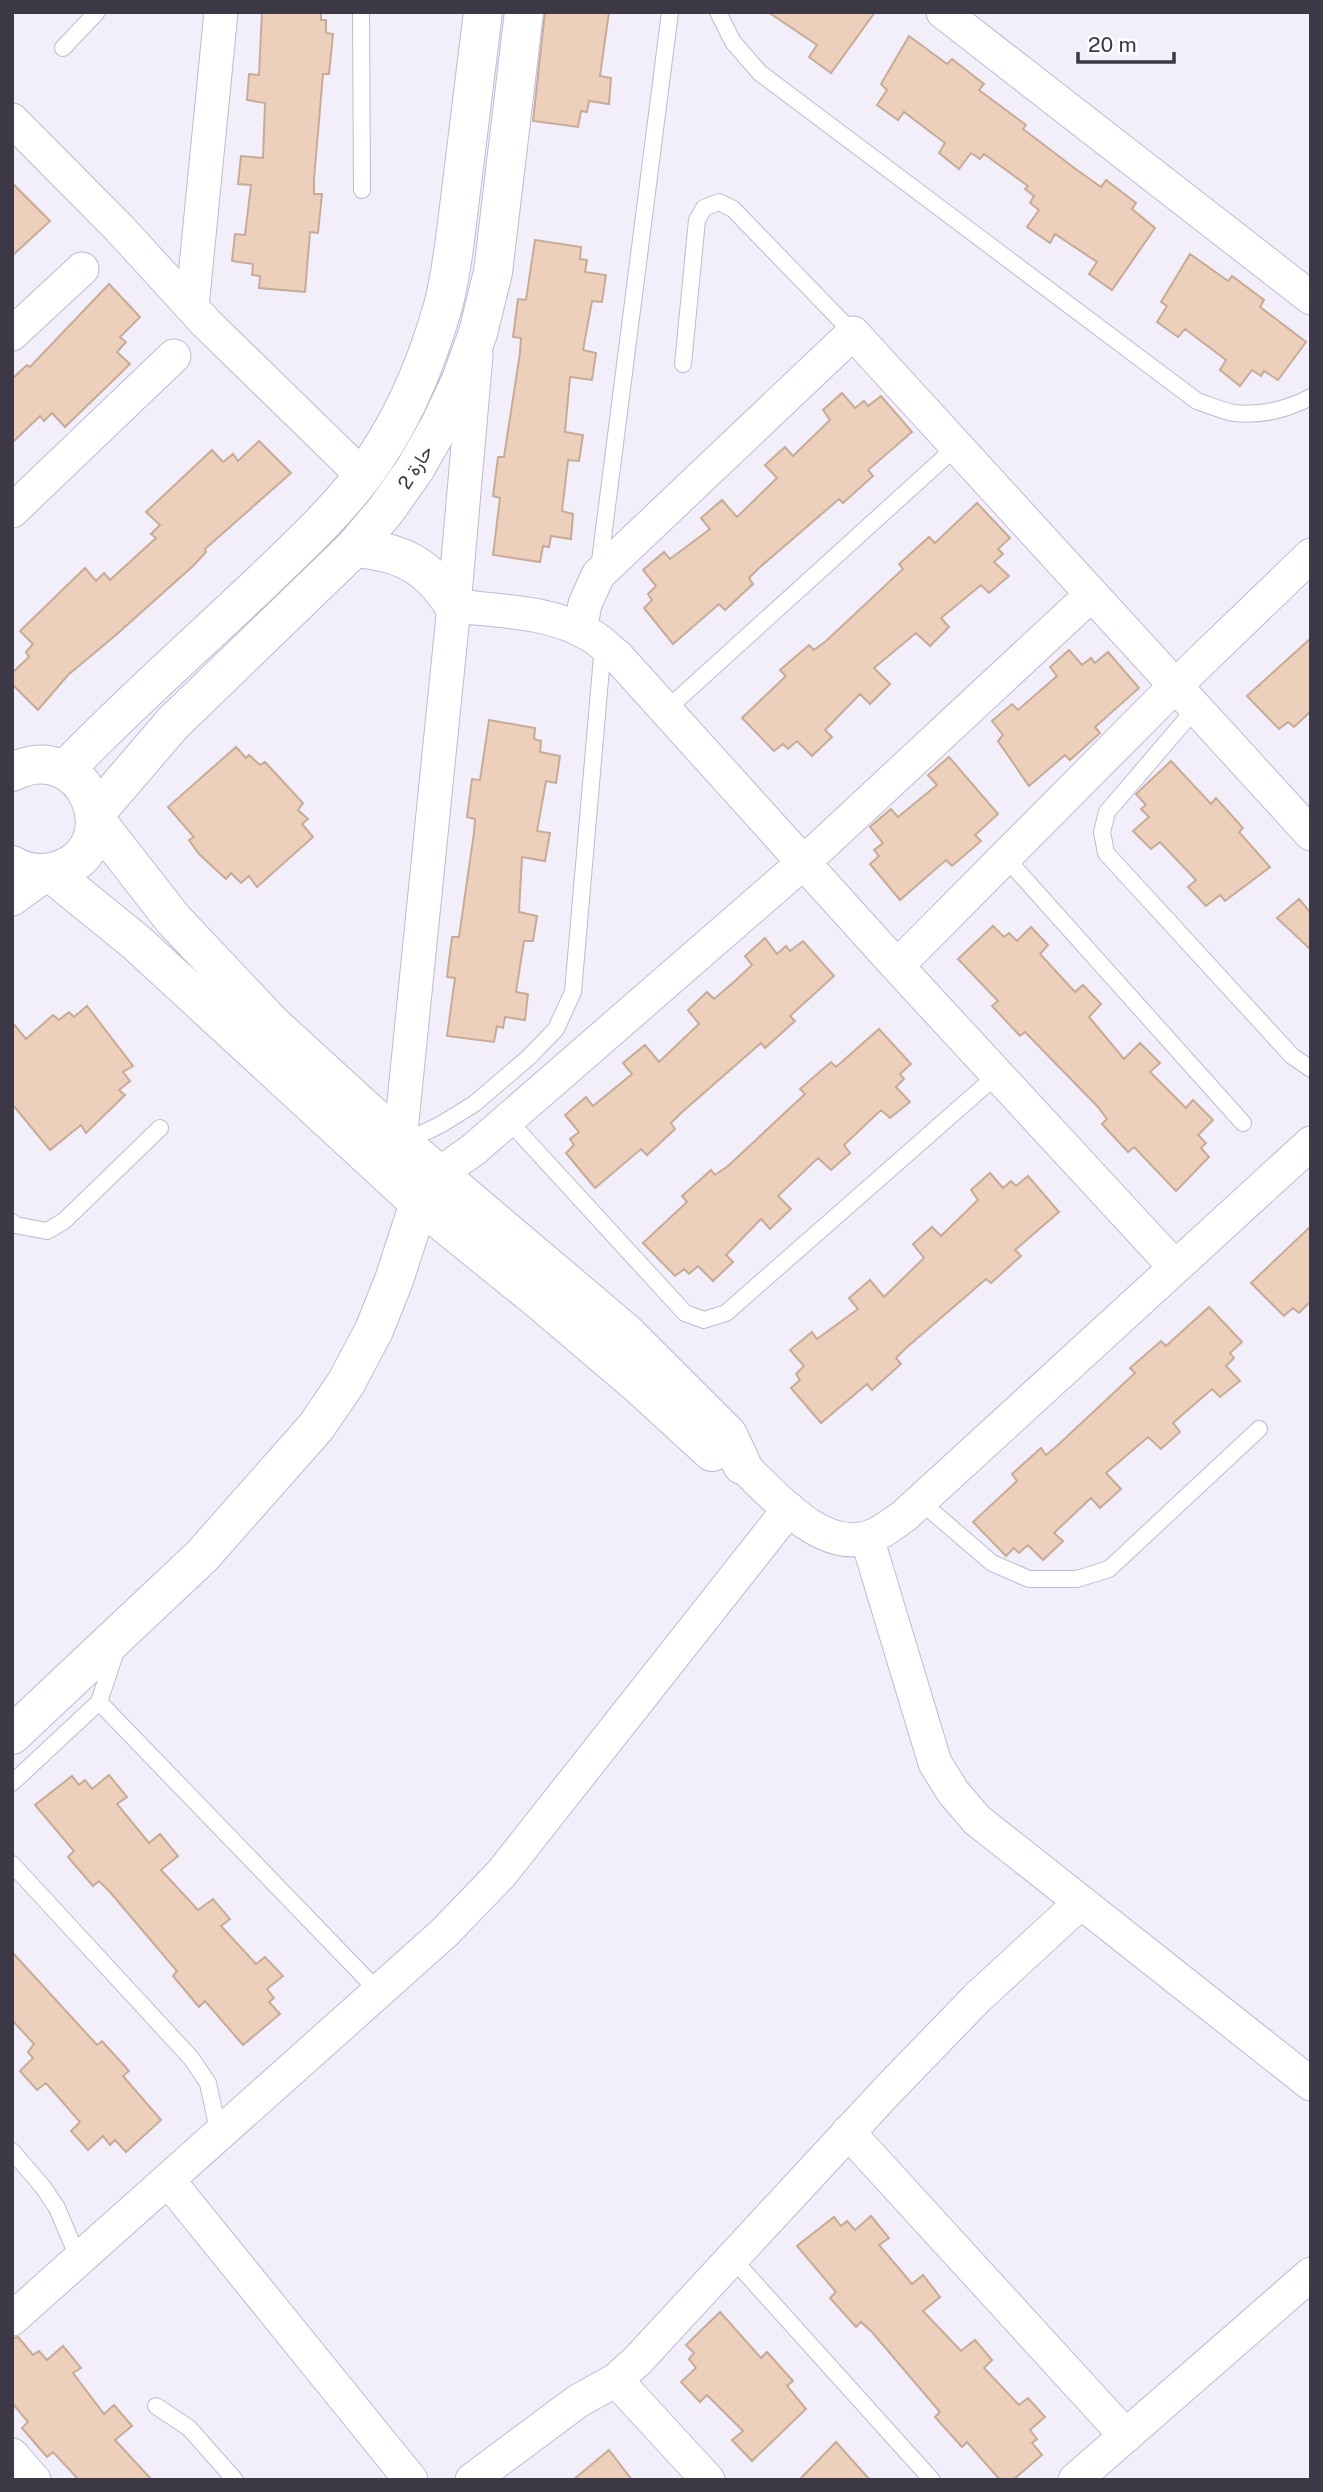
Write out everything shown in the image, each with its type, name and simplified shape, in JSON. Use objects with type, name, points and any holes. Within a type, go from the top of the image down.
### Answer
[{"type":"street","points":[[192,307],[221,12]]},
{"type":"street","name":"حارة 2","points":[[58,768],[166,674],[321,526],[363,476],[389,435],[411,393],[429,349],[443,303],[453,257],[483,12]]},
{"type":"street","name":"حارة 2","points":[[95,817],[173,723],[354,548],[386,510],[415,469],[440,425],[461,380],[478,333],[493,272],[524,12]]},
{"type":"street","points":[[943,12],[1311,298]]},
{"type":"street","points":[[12,120],[120,229],[192,307],[363,476]]},
{"type":"street","points":[[12,334],[82,270]]},
{"type":"street","points":[[401,1142],[478,333]]},
{"type":"street","points":[[591,637],[585,604],[598,575],[853,333],[1311,834]]},
{"type":"street","points":[[12,511],[174,356]]},
{"type":"street","points":[[354,548],[394,554],[413,562],[437,581],[454,606],[533,615],[565,623],[591,637],[617,656],[897,967],[1175,1267]]},
{"type":"street","points":[[897,967],[1005,858],[1185,698],[1311,555]]},
{"type":"street","points":[[12,1735],[202,1556],[324,1416],[346,1383],[373,1330],[429,1189],[803,863],[1091,595]]},
{"type":"street","points":[[12,740],[76,778],[86,788],[92,800],[95,817],[94,832],[82,854],[63,869],[37,870],[12,900]]},
{"type":"street","points":[[12,772],[36,764],[58,768]]},
{"type":"street","points":[[95,817],[173,919],[272,1024],[401,1142],[429,1189]]},
{"type":"street","points":[[37,870],[122,929],[429,1189],[625,1332],[728,1435],[743,1465],[789,1510],[808,1525],[830,1535],[852,1540],[867,1538],[904,1516],[1311,1143]]},
{"type":"street","points":[[12,2319],[444,1933],[501,1874],[789,1510]]},
{"type":"street","points":[[867,1538],[935,1763],[953,1792],[977,1820],[1311,2084]]},
{"type":"street","points":[[485,2476],[578,2401],[616,2379],[637,2361],[848,2132],[978,1998],[1080,1903]]},
{"type":"street","points":[[848,2132],[1126,2436]]},
{"type":"street","points":[[168,2180],[411,2480]]},
{"type":"street","points":[[1075,2480],[1311,2274]]},
{"type":"street","points":[[616,2379],[708,2480]]},
{"type":"street","points":[[12,2455],[34,2480]]},
{"type":"lane","points":[[63,48],[97,12]]},
{"type":"lane","points":[[361,12],[362,190]]},
{"type":"lane","points":[[598,575],[670,12]]},
{"type":"lane","points":[[718,12],[733,42],[760,73],[1197,401],[1234,413],[1268,412],[1311,397]]},
{"type":"lane","points":[[683,364],[696,220],[704,208],[719,202],[733,209],[853,333]]},
{"type":"lane","points":[[666,710],[956,447]]},
{"type":"lane","points":[[401,1142],[440,1125],[474,1104],[556,1029],[573,992],[591,637]]},
{"type":"lane","points":[[1185,698],[1107,812],[1102,832],[1106,853],[1292,1056],[1311,1069]]},
{"type":"lane","points":[[1005,858],[1243,1123]]},
{"type":"lane","points":[[508,1120],[685,1313],[704,1320],[726,1314],[997,1075]]},
{"type":"lane","points":[[12,1222],[15,1225],[47,1231],[64,1221],[160,1128]]},
{"type":"lane","points":[[920,1501],[992,1563],[1029,1578],[1077,1579],[1109,1569],[1259,1429]]},
{"type":"lane","points":[[12,1783],[99,1702],[121,1633]]},
{"type":"lane","points":[[99,1702],[379,1992]]},
{"type":"lane","points":[[12,1864],[191,2058],[208,2083],[219,2135]]},
{"type":"lane","points":[[12,2151],[57,2208],[79,2260]]},
{"type":"lane","points":[[732,2258],[932,2480]]},
{"type":"lane","points":[[156,2406],[189,2428],[235,2480]]},
{"type":"building","points":[[262,12],[321,12],[321,20],[326,20],[326,33],[333,34],[329,74],[323,74],[314,179],[314,194],[322,194],[318,233],[310,232],[305,292],[259,288],[260,276],[252,275],[253,264],[232,261],[235,234],[245,235],[251,185],[238,184],[241,156],[263,158],[265,103],[247,100],[249,74],[259,75]]},
{"type":"building","points":[[545,12],[609,12],[600,76],[611,78],[609,104],[589,101],[587,112],[581,111],[578,127],[533,121]]},
{"type":"building","points":[[768,12],[875,12],[831,73],[809,57],[817,45]]},
{"type":"building","points":[[909,36],[947,64],[952,59],[984,84],[979,90],[1026,125],[1023,129],[1077,170],[1101,187],[1106,180],[1136,203],[1132,209],[1155,228],[1112,290],[1089,274],[1097,262],[1055,234],[1050,243],[1027,227],[1039,210],[1030,203],[1034,196],[1025,189],[1028,186],[984,154],[980,159],[971,153],[959,169],[939,153],[945,143],[904,112],[898,120],[877,105],[887,90],[881,84]]},
{"type":"building","points":[[12,183],[50,221],[12,256]]},
{"type":"building","points":[[535,240],[581,247],[580,259],[587,260],[585,272],[606,275],[602,302],[592,301],[583,350],[596,353],[592,380],[570,377],[565,432],[583,435],[579,461],[568,460],[562,511],[573,514],[571,539],[551,536],[549,547],[543,546],[540,562],[493,555],[500,498],[493,496],[498,457],[504,457],[520,353],[521,338],[513,337],[518,299],[526,300]]},
{"type":"building","points":[[1190,254],[1228,281],[1232,276],[1264,300],[1260,307],[1306,342],[1278,380],[1264,371],[1261,376],[1252,370],[1240,386],[1220,370],[1226,360],[1185,329],[1178,337],[1157,322],[1167,306],[1161,302]]},
{"type":"building","points":[[109,284],[140,317],[120,337],[126,342],[117,352],[130,364],[65,427],[52,413],[44,421],[40,416],[12,443],[12,379],[27,365],[30,367]]},
{"type":"building","points":[[842,393],[855,408],[864,401],[868,406],[881,396],[912,432],[868,470],[873,476],[843,503],[839,499],[759,568],[749,578],[753,584],[725,610],[719,604],[673,644],[644,608],[652,600],[648,594],[656,586],[643,570],[664,552],[670,559],[710,529],[701,518],[722,500],[737,517],[777,478],[765,465],[785,447],[793,456],[830,420],[823,410]]},
{"type":"building","points":[[259,441],[291,473],[205,549],[206,552],[193,566],[68,675],[38,710],[12,684],[12,673],[29,657],[26,652],[33,644],[20,631],[85,568],[96,581],[104,573],[110,580],[156,538],[151,534],[160,525],[146,512],[212,450],[223,462],[233,454],[238,461]]},
{"type":"building","points":[[977,503],[1010,538],[998,549],[1003,554],[994,562],[1009,576],[989,593],[981,585],[941,618],[949,627],[930,646],[916,633],[874,668],[890,684],[870,704],[860,694],[825,730],[832,737],[812,756],[797,741],[788,749],[783,744],[774,751],[742,718],[786,676],[780,670],[809,645],[814,650],[826,641],[903,569],[899,564],[929,537],[935,543]]},
{"type":"building","points":[[1311,638],[1311,711],[1294,727],[1288,722],[1279,729],[1247,696]]},
{"type":"building","points":[[1069,650],[1082,665],[1091,658],[1095,663],[1108,652],[1139,688],[1095,727],[1100,733],[1070,760],[1065,755],[1029,786],[998,741],[1003,735],[992,721],[1012,704],[1018,710],[1057,676],[1050,667]]},
{"type":"building","points":[[489,720],[535,728],[534,739],[541,741],[540,752],[560,756],[556,783],[546,781],[537,831],[550,833],[545,861],[522,857],[519,912],[537,916],[533,941],[524,941],[516,992],[528,994],[525,1020],[505,1017],[503,1028],[497,1026],[494,1042],[447,1036],[455,978],[447,977],[452,937],[459,937],[474,833],[475,819],[467,817],[472,779],[480,780]]},
{"type":"building","points":[[236,747],[246,758],[249,755],[260,765],[265,762],[303,803],[298,810],[308,819],[302,824],[313,837],[257,887],[249,876],[241,883],[231,873],[226,879],[199,854],[189,840],[194,837],[168,807]]},
{"type":"building","points":[[949,757],[998,814],[975,835],[981,841],[952,866],[946,860],[900,900],[870,864],[879,856],[874,850],[883,843],[870,827],[891,809],[898,817],[937,785],[928,775]]},
{"type":"building","points":[[1171,761],[1211,804],[1216,798],[1243,828],[1239,832],[1270,867],[1225,901],[1220,895],[1206,906],[1188,887],[1196,880],[1160,842],[1151,849],[1133,831],[1149,817],[1141,809],[1146,805],[1136,794]]},
{"type":"building","points":[[1299,899],[1311,913],[1311,950],[1277,918]]},
{"type":"building","points":[[993,926],[1004,937],[1009,933],[1017,941],[1031,927],[1048,945],[1040,954],[1075,992],[1083,985],[1101,1004],[1089,1017],[1124,1059],[1140,1043],[1160,1063],[1150,1072],[1186,1108],[1193,1100],[1213,1120],[1198,1135],[1206,1143],[1201,1148],[1209,1157],[1176,1191],[1134,1147],[1128,1152],[1102,1124],[1107,1119],[1098,1107],[1025,1032],[1020,1036],[992,1006],[998,1001],[958,959]]},
{"type":"building","points":[[765,938],[777,954],[786,946],[790,951],[803,941],[834,976],[790,1016],[795,1021],[765,1048],[761,1043],[681,1113],[671,1123],[675,1129],[647,1155],[641,1149],[595,1188],[566,1153],[574,1145],[570,1139],[579,1132],[565,1115],[586,1097],[593,1106],[632,1074],[623,1063],[645,1045],[659,1062],[699,1024],[688,1010],[707,992],[714,999],[735,981],[752,965],[745,956]]},
{"type":"building","points":[[87,1006],[133,1066],[123,1072],[130,1081],[119,1090],[125,1095],[86,1133],[81,1125],[50,1150],[12,1104],[12,1022],[26,1039],[53,1015],[59,1020],[69,1012],[74,1017]]},
{"type":"building","points":[[879,1029],[911,1064],[900,1074],[904,1079],[896,1087],[910,1102],[890,1118],[881,1110],[844,1145],[850,1153],[831,1170],[818,1158],[778,1196],[791,1209],[770,1229],[761,1219],[726,1255],[733,1262],[713,1281],[698,1266],[689,1274],[684,1269],[675,1276],[643,1243],[687,1202],[682,1196],[711,1170],[715,1175],[728,1166],[805,1094],[800,1089],[831,1062],[836,1067]]},
{"type":"building","points":[[990,1173],[1003,1188],[1011,1181],[1016,1186],[1028,1176],[1059,1212],[1015,1250],[1021,1256],[991,1283],[986,1279],[906,1348],[896,1358],[901,1364],[872,1390],[867,1384],[821,1423],[791,1388],[800,1380],[796,1374],[804,1366],[790,1350],[812,1332],[817,1339],[858,1309],[849,1298],[870,1280],[884,1297],[924,1258],[913,1244],[932,1227],[941,1236],[978,1200],[971,1190]]},
{"type":"building","points":[[1311,1226],[1311,1301],[1299,1313],[1293,1308],[1284,1316],[1251,1283]]},
{"type":"building","points":[[1209,1307],[1242,1342],[1230,1353],[1234,1358],[1226,1366],[1240,1381],[1220,1397],[1212,1389],[1173,1423],[1180,1432],[1161,1449],[1148,1437],[1106,1473],[1121,1489],[1100,1508],[1091,1498],[1054,1533],[1063,1541],[1043,1560],[1028,1545],[1019,1553],[1014,1548],[1006,1556],[973,1522],[1017,1481],[1012,1474],[1041,1448],[1046,1455],[1058,1445],[1135,1373],[1130,1368],[1161,1341],[1166,1346]]},
{"type":"building","points":[[109,1775],[127,1797],[117,1804],[149,1843],[160,1834],[178,1856],[161,1870],[198,1910],[213,1899],[230,1919],[221,1926],[256,1964],[265,1957],[283,1976],[267,1989],[274,1998],[269,2002],[280,2014],[243,2045],[205,2001],[199,2007],[173,1976],[177,1971],[110,1892],[99,1881],[93,1886],[68,1857],[74,1851],[35,1805],[72,1776],[79,1785],[85,1780],[92,1789]]},
{"type":"building","points":[[12,1952],[97,2045],[102,2041],[129,2071],[123,2076],[161,2120],[126,2152],[115,2140],[110,2145],[103,2136],[88,2150],[71,2131],[80,2122],[46,2083],[37,2090],[20,2071],[33,2058],[28,2052],[34,2044],[12,2020]]},
{"type":"building","points":[[871,2216],[889,2238],[879,2245],[912,2284],[923,2275],[940,2297],[923,2311],[961,2351],[975,2340],[992,2360],[984,2368],[1019,2405],[1028,2398],[1045,2417],[1030,2430],[1037,2439],[1032,2443],[1042,2455],[1013,2480],[1000,2480],[967,2442],[962,2447],[935,2417],[940,2412],[872,2332],[861,2322],[856,2327],[830,2298],[836,2292],[797,2246],[834,2217],[841,2226],[847,2221],[855,2230]]},
{"type":"building","points":[[720,2312],[761,2358],[767,2352],[793,2381],[787,2386],[806,2409],[752,2461],[732,2440],[743,2431],[707,2395],[700,2402],[681,2382],[696,2368],[689,2359],[694,2353],[686,2345]]},
{"type":"building","points":[[18,2337],[33,2355],[39,2351],[47,2360],[63,2346],[81,2368],[73,2373],[104,2414],[114,2405],[132,2426],[115,2440],[152,2480],[79,2480],[53,2452],[47,2457],[22,2428],[28,2422],[12,2403],[12,2338]]},
{"type":"building","points":[[836,2442],[870,2480],[799,2480]]},
{"type":"building","points":[[609,2450],[632,2480],[573,2480]]}]
